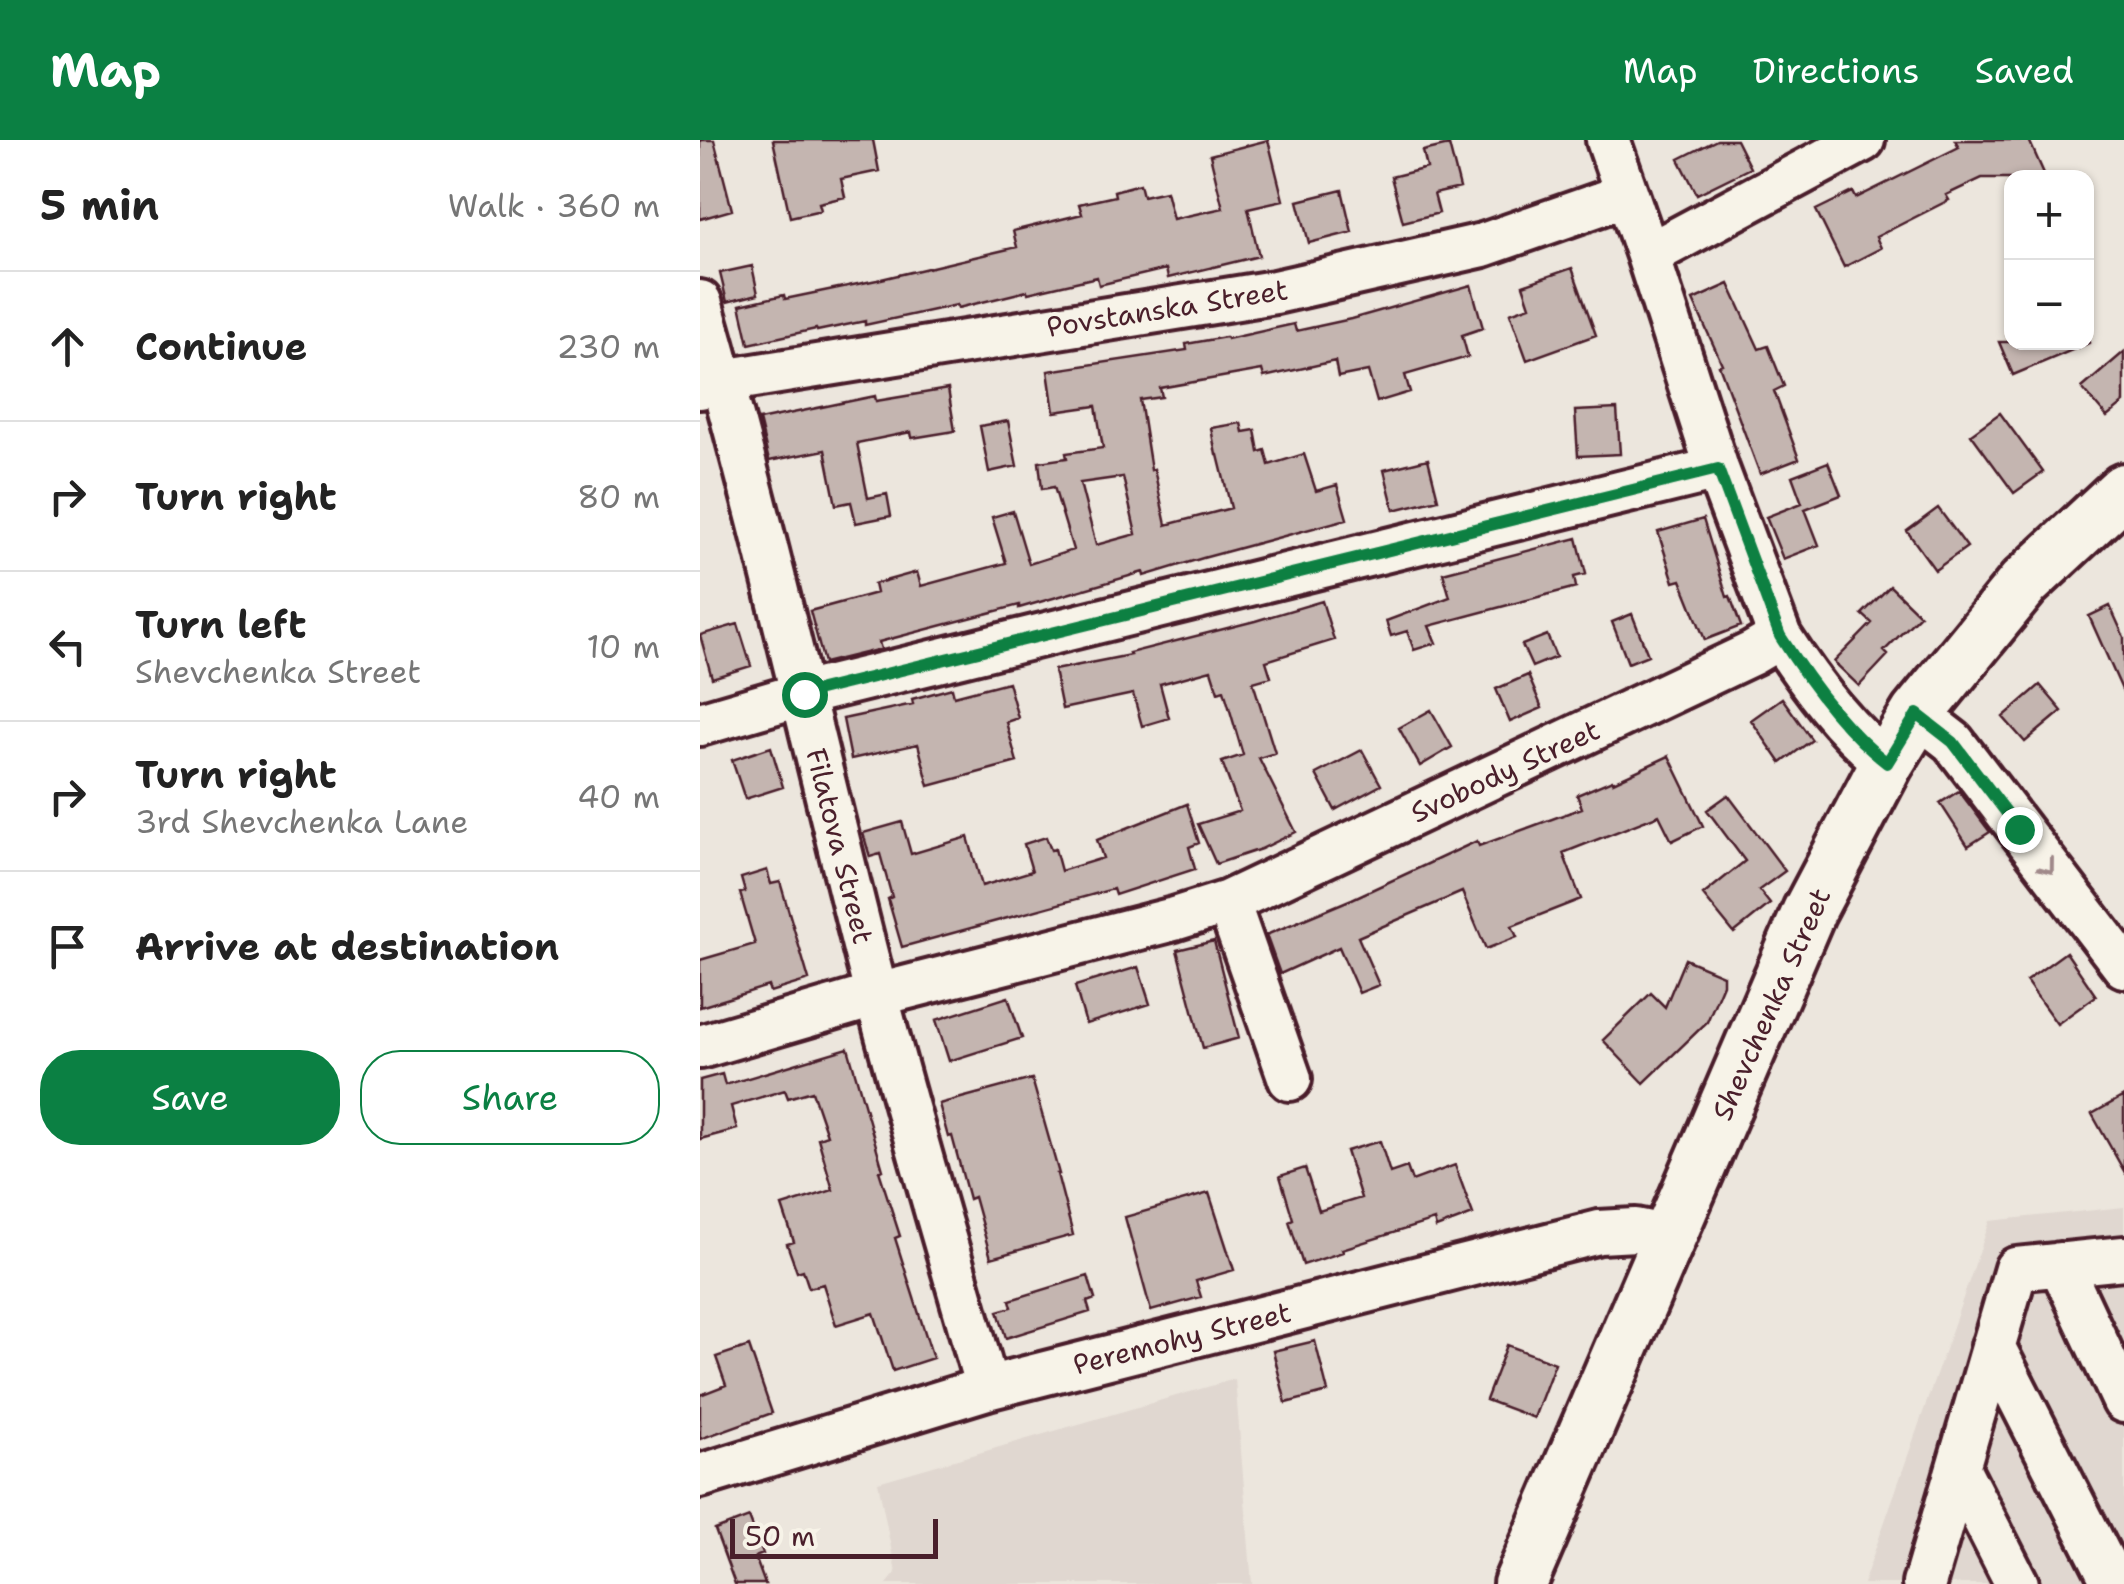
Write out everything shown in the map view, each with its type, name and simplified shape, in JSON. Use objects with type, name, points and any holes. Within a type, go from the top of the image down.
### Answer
[{"type":"main road","name":"Shevchenka Street","points":[[1520,1584],[1809,911],[1887,763],[1917,714],[2024,583],[2124,490]]},
{"type":"street","points":[[1608,140],[1718,469],[1780,636],[1852,733],[1887,763]]},
{"type":"street","points":[[1648,255],[1863,140]]},
{"type":"street","name":"Povstanska Street","points":[[711,384],[1274,292],[1484,245],[1626,195]]},
{"type":"street","name":"Filatova Street","points":[[700,302],[711,384],[804,694],[876,995],[988,1388]]},
{"type":"street","points":[[700,724],[804,694],[1718,469]]},
{"type":"street","name":"Svobody Street","points":[[700,1047],[876,995],[1228,902],[1753,653],[1780,636]]},
{"type":"street","points":[[1917,714],[1953,742],[2124,966]]},
{"type":"street","points":[[1228,902],[1290,1080]]},
{"type":"street","name":"Peremohy Street","points":[[700,1476],[988,1388],[1599,1232],[1636,1230],[1670,1237]]},
{"type":"street","points":[[1924,1584],[2016,1269],[2124,1258]]},
{"type":"street","points":[[2060,1264],[2124,1402]]},
{"type":"street","points":[[1993,1346],[2108,1575]]},
{"type":"street","points":[[1958,1468],[2017,1584]]},
{"type":"shaded area","points":[[2124,1207],[2124,1584],[1863,1584],[1990,1221]]},
{"type":"shaded area","points":[[1235,1379],[1252,1584],[887,1584],[896,1573],[878,1482]]},
{"type":"building","points":[[700,140],[714,140],[732,210],[700,219]]},
{"type":"building","points":[[773,140],[873,140],[879,171],[841,179],[845,197],[819,203],[821,210],[790,217]]},
{"type":"building","points":[[1268,140],[1283,200],[1248,208],[1259,256],[1168,278],[1166,269],[1099,285],[1097,277],[958,308],[957,305],[865,325],[865,321],[816,329],[749,344],[740,305],[877,280],[1017,247],[1013,231],[1082,214],[1079,204],[1115,196],[1114,191],[1140,184],[1143,196],[1166,191],[1173,219],[1223,208],[1210,155]]},
{"type":"building","points":[[1717,140],[1736,140],[1750,168],[1697,194],[1679,159]]},
{"type":"building","points":[[1955,140],[2029,140],[2042,170],[2004,170],[2004,178],[1982,178],[1946,195],[1949,200],[1876,237],[1881,248],[1844,267],[1816,210],[1853,192],[1856,198],[1959,147]]},
{"type":"building","points":[[1449,145],[1460,188],[1434,194],[1439,213],[1403,222],[1391,177],[1427,168],[1423,151]]},
{"type":"building","points":[[1342,190],[1352,232],[1309,243],[1298,201]]},
{"type":"building","points":[[752,266],[758,294],[727,302],[720,273]]},
{"type":"building","points":[[1572,268],[1596,335],[1527,360],[1510,313],[1530,306],[1523,285]]},
{"type":"building","points":[[1729,284],[1759,349],[1768,346],[1784,386],[1774,391],[1799,459],[1760,474],[1719,365],[1722,364],[1693,300]]},
{"type":"building","points":[[1471,285],[1483,328],[1462,335],[1468,357],[1405,375],[1410,392],[1377,402],[1368,371],[1338,377],[1335,361],[1264,377],[1262,370],[1160,388],[1162,397],[1140,400],[1151,470],[1154,469],[1166,525],[1231,508],[1211,428],[1241,423],[1243,432],[1255,430],[1259,452],[1265,450],[1269,465],[1304,454],[1316,491],[1337,485],[1347,519],[1144,576],[1143,572],[1019,608],[879,642],[881,649],[824,663],[810,611],[876,593],[874,584],[917,572],[921,586],[1006,563],[992,517],[1013,511],[1029,564],[1073,550],[1054,487],[1042,489],[1039,462],[1067,458],[1066,453],[1103,448],[1096,406],[1054,412],[1048,371],[1187,350],[1186,344],[1294,324],[1296,331]],"holes":[[[1123,477],[1136,534],[1096,545],[1080,483]]]},
{"type":"building","points":[[1999,342],[2004,342],[2004,350],[2072,350],[2013,375]]},
{"type":"building","points":[[2124,352],[2124,403],[2107,417],[2082,388]]},
{"type":"building","points":[[948,389],[955,431],[912,438],[911,432],[857,443],[868,498],[887,494],[891,516],[856,523],[851,502],[836,505],[825,450],[769,461],[759,420],[875,396],[876,401]]},
{"type":"building","points":[[1617,409],[1620,454],[1578,456],[1575,411]]},
{"type":"building","points":[[2000,413],[2043,472],[2014,493],[1971,434]]},
{"type":"building","points":[[1008,421],[1017,466],[989,472],[980,426]]},
{"type":"building","points":[[1428,459],[1438,499],[1394,510],[1384,470]]},
{"type":"building","points":[[1828,462],[1841,495],[1805,509],[1819,545],[1783,559],[1766,517],[1802,503],[1792,476]]},
{"type":"building","points":[[1938,508],[1967,547],[1935,570],[1907,531]]},
{"type":"building","points":[[1703,519],[1727,597],[1730,596],[1741,626],[1705,640],[1681,580],[1674,582],[1658,532]]},
{"type":"building","points":[[1577,538],[1586,574],[1574,577],[1576,587],[1429,626],[1436,643],[1414,650],[1407,631],[1391,636],[1386,621],[1450,597],[1443,573]]},
{"type":"building","points":[[1890,586],[1920,615],[1884,651],[1888,655],[1859,686],[1834,662],[1872,623],[1862,614]]},
{"type":"building","points":[[1322,601],[1334,640],[1266,661],[1271,677],[1253,682],[1275,753],[1259,758],[1296,832],[1216,864],[1198,824],[1240,811],[1222,762],[1243,755],[1224,690],[1218,692],[1211,670],[1160,684],[1169,718],[1142,726],[1133,694],[1062,709],[1054,670],[1130,655]]},
{"type":"building","points":[[2110,606],[2124,637],[2124,694],[2089,616]]},
{"type":"building","points":[[1632,614],[1648,655],[1628,663],[1612,622]]},
{"type":"building","points":[[738,624],[751,666],[712,678],[700,635]]},
{"type":"building","points":[[1547,635],[1556,657],[1532,667],[1522,645]]},
{"type":"building","points":[[1528,675],[1542,708],[1510,722],[1496,689]]},
{"type":"building","points":[[1008,682],[1018,718],[1006,722],[1017,762],[929,786],[918,744],[851,759],[843,719],[913,704],[912,699],[952,688],[954,696]]},
{"type":"building","points":[[2040,685],[2062,711],[2025,742],[2003,717]]},
{"type":"building","points":[[1782,698],[1812,740],[1781,763],[1751,720]]},
{"type":"building","points":[[1431,710],[1452,747],[1420,766],[1399,728]]},
{"type":"building","points":[[771,747],[783,787],[745,799],[732,760]]},
{"type":"building","points":[[1362,750],[1381,785],[1335,810],[1316,774]]},
{"type":"building","points":[[1669,756],[1703,826],[1672,841],[1659,815],[1563,853],[1581,899],[1512,926],[1517,937],[1486,949],[1462,892],[1358,937],[1379,985],[1359,993],[1339,947],[1280,974],[1266,935],[1477,841],[1479,846],[1582,808],[1577,795]]},
{"type":"building","points":[[1959,791],[1990,832],[1968,846],[1940,803]]},
{"type":"building","points":[[1728,795],[1785,871],[1759,890],[1770,904],[1734,933],[1703,895],[1745,861],[1707,810]]},
{"type":"building","points":[[1187,804],[1199,843],[1189,847],[1195,869],[1115,895],[1113,889],[902,947],[880,854],[870,857],[863,833],[902,822],[911,854],[968,837],[982,886],[1032,871],[1024,844],[1046,837],[1051,850],[1055,849],[1061,871],[1103,858],[1097,840]]},
{"type":"building","points":[[767,870],[771,884],[780,882],[809,980],[770,992],[768,986],[700,1007],[700,960],[755,944],[740,893],[745,892],[741,878]]},
{"type":"building","points":[[1214,941],[1239,1038],[1203,1048],[1177,950]]},
{"type":"building","points":[[2066,952],[2096,996],[2057,1024],[2026,981]]},
{"type":"building","points":[[1685,959],[1723,975],[1723,984],[1707,1022],[1644,1083],[1603,1040],[1651,993],[1665,1007]]},
{"type":"building","points":[[1138,967],[1150,1004],[1086,1024],[1075,986]]},
{"type":"building","points":[[1008,997],[1022,1038],[949,1061],[936,1020]]},
{"type":"building","points":[[848,1048],[900,1236],[895,1238],[933,1358],[893,1371],[874,1313],[836,1325],[823,1284],[809,1288],[803,1270],[797,1272],[787,1244],[794,1242],[782,1206],[833,1190],[818,1138],[827,1135],[812,1091],[788,1098],[785,1090],[731,1106],[737,1129],[700,1139],[700,1080],[722,1074],[725,1085]]},
{"type":"building","points":[[1032,1079],[1073,1235],[991,1258],[974,1197],[969,1199],[939,1104]]},
{"type":"building","points":[[2124,1096],[2124,1171],[2092,1114]]},
{"type":"building","points":[[1380,1141],[1390,1173],[1407,1167],[1412,1181],[1455,1165],[1473,1214],[1436,1228],[1434,1220],[1303,1265],[1280,1176],[1305,1168],[1319,1211],[1361,1198],[1346,1151]]},
{"type":"building","points":[[1209,1193],[1234,1270],[1196,1281],[1201,1297],[1151,1311],[1125,1217]]},
{"type":"building","points":[[1088,1276],[1095,1299],[1087,1302],[1090,1312],[1006,1338],[998,1311],[1012,1307],[1010,1300]]},
{"type":"building","points":[[1315,1341],[1328,1392],[1286,1403],[1273,1351]]},
{"type":"building","points":[[1507,1345],[1555,1363],[1534,1418],[1486,1400]]},
{"type":"building","points":[[749,1346],[772,1413],[700,1439],[700,1395],[726,1385],[716,1357]]},
{"type":"building","points":[[749,1517],[763,1554],[755,1557],[765,1584],[735,1584],[715,1530]]},
{"type":"route","points":[[804,694],[1718,469],[1780,636],[1852,733],[1887,763],[1917,714],[1953,742],[2019,829]]}]
